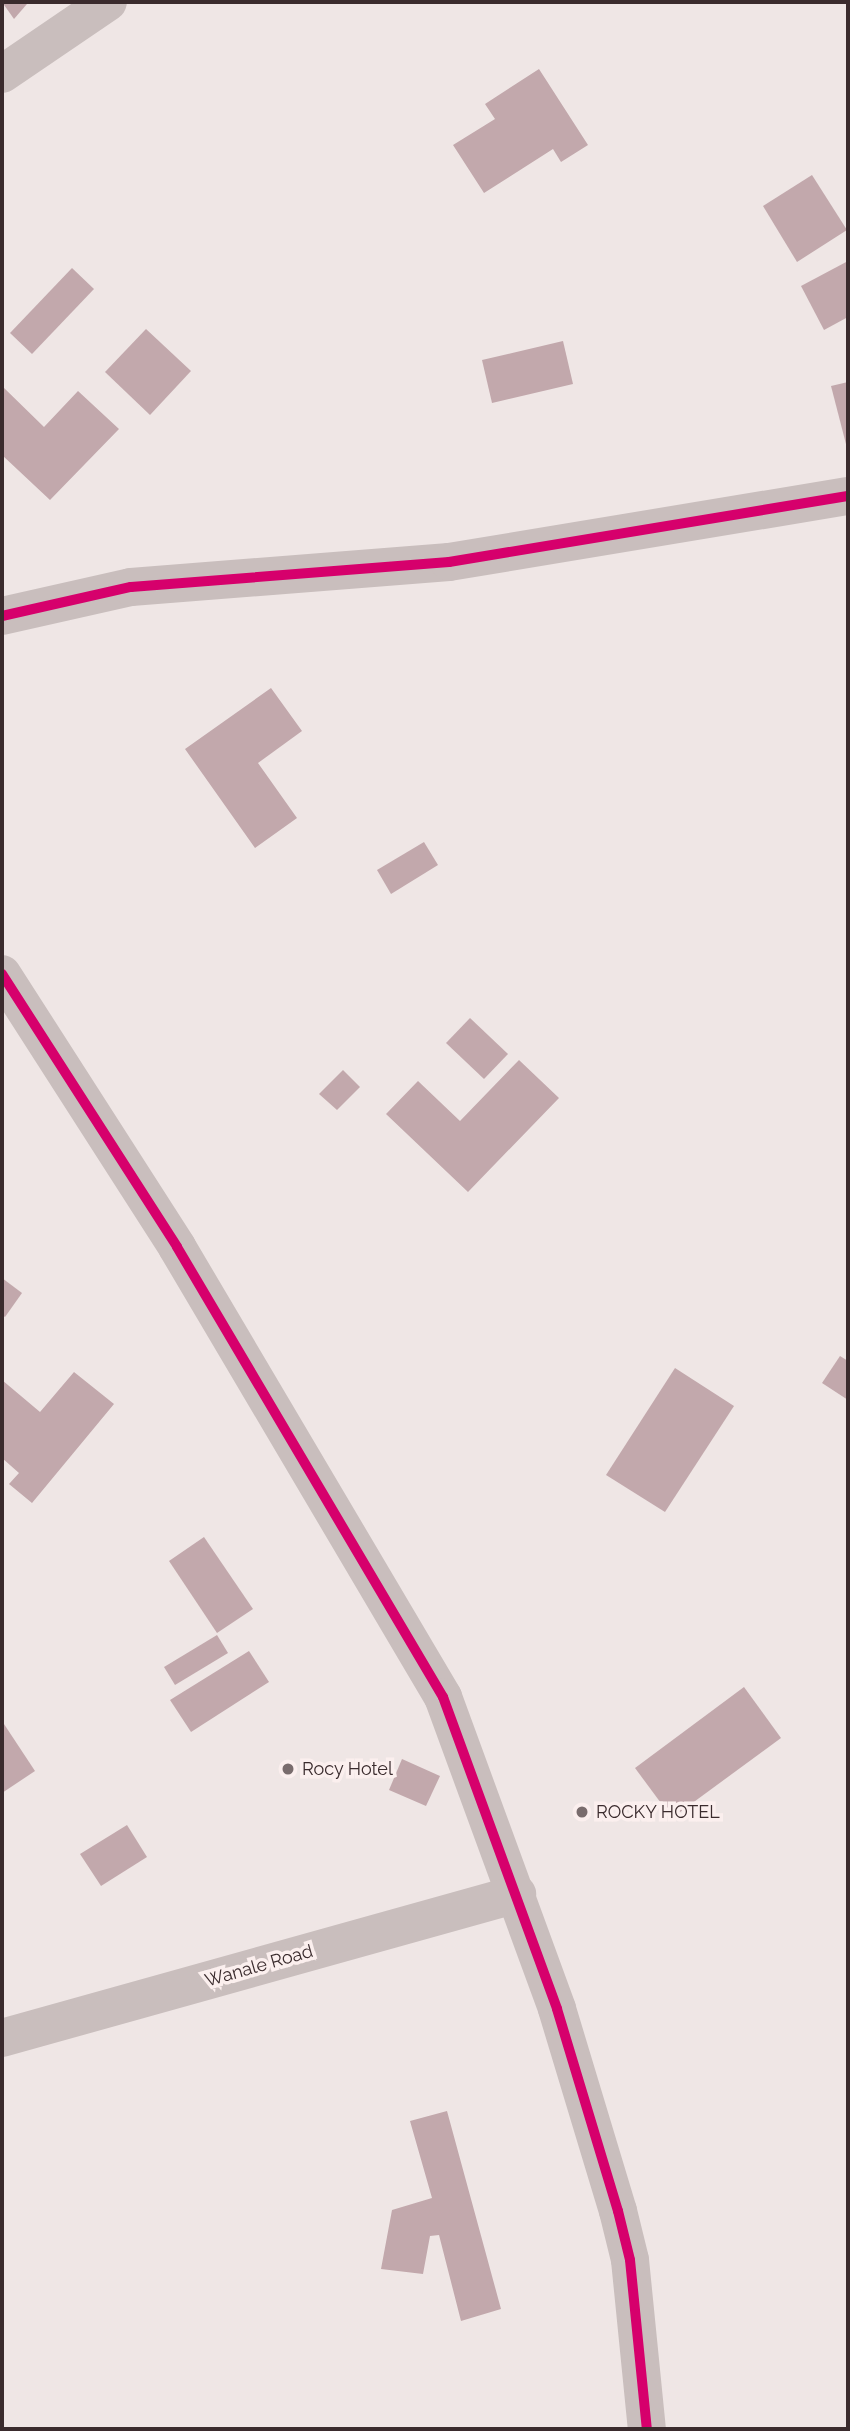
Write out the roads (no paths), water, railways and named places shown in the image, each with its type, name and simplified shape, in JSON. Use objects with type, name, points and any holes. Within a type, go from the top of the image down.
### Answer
[{"type":"street","points":[[2,74],[108,2]]},
{"type":"street","points":[[2,615],[131,587],[476,558],[848,496]]},
{"type":"street","points":[[2,974],[164,1226],[415,1642],[443,1697],[557,2009],[630,2260],[647,2429]]},
{"type":"street","name":"Wanale Road","points":[[2,2038],[517,1895]]},
{"type":"place","name":"Rocy Hotel","points":[[288,1769]]},
{"type":"place","name":"ROCKY HOTEL","points":[[582,1812]]}]
